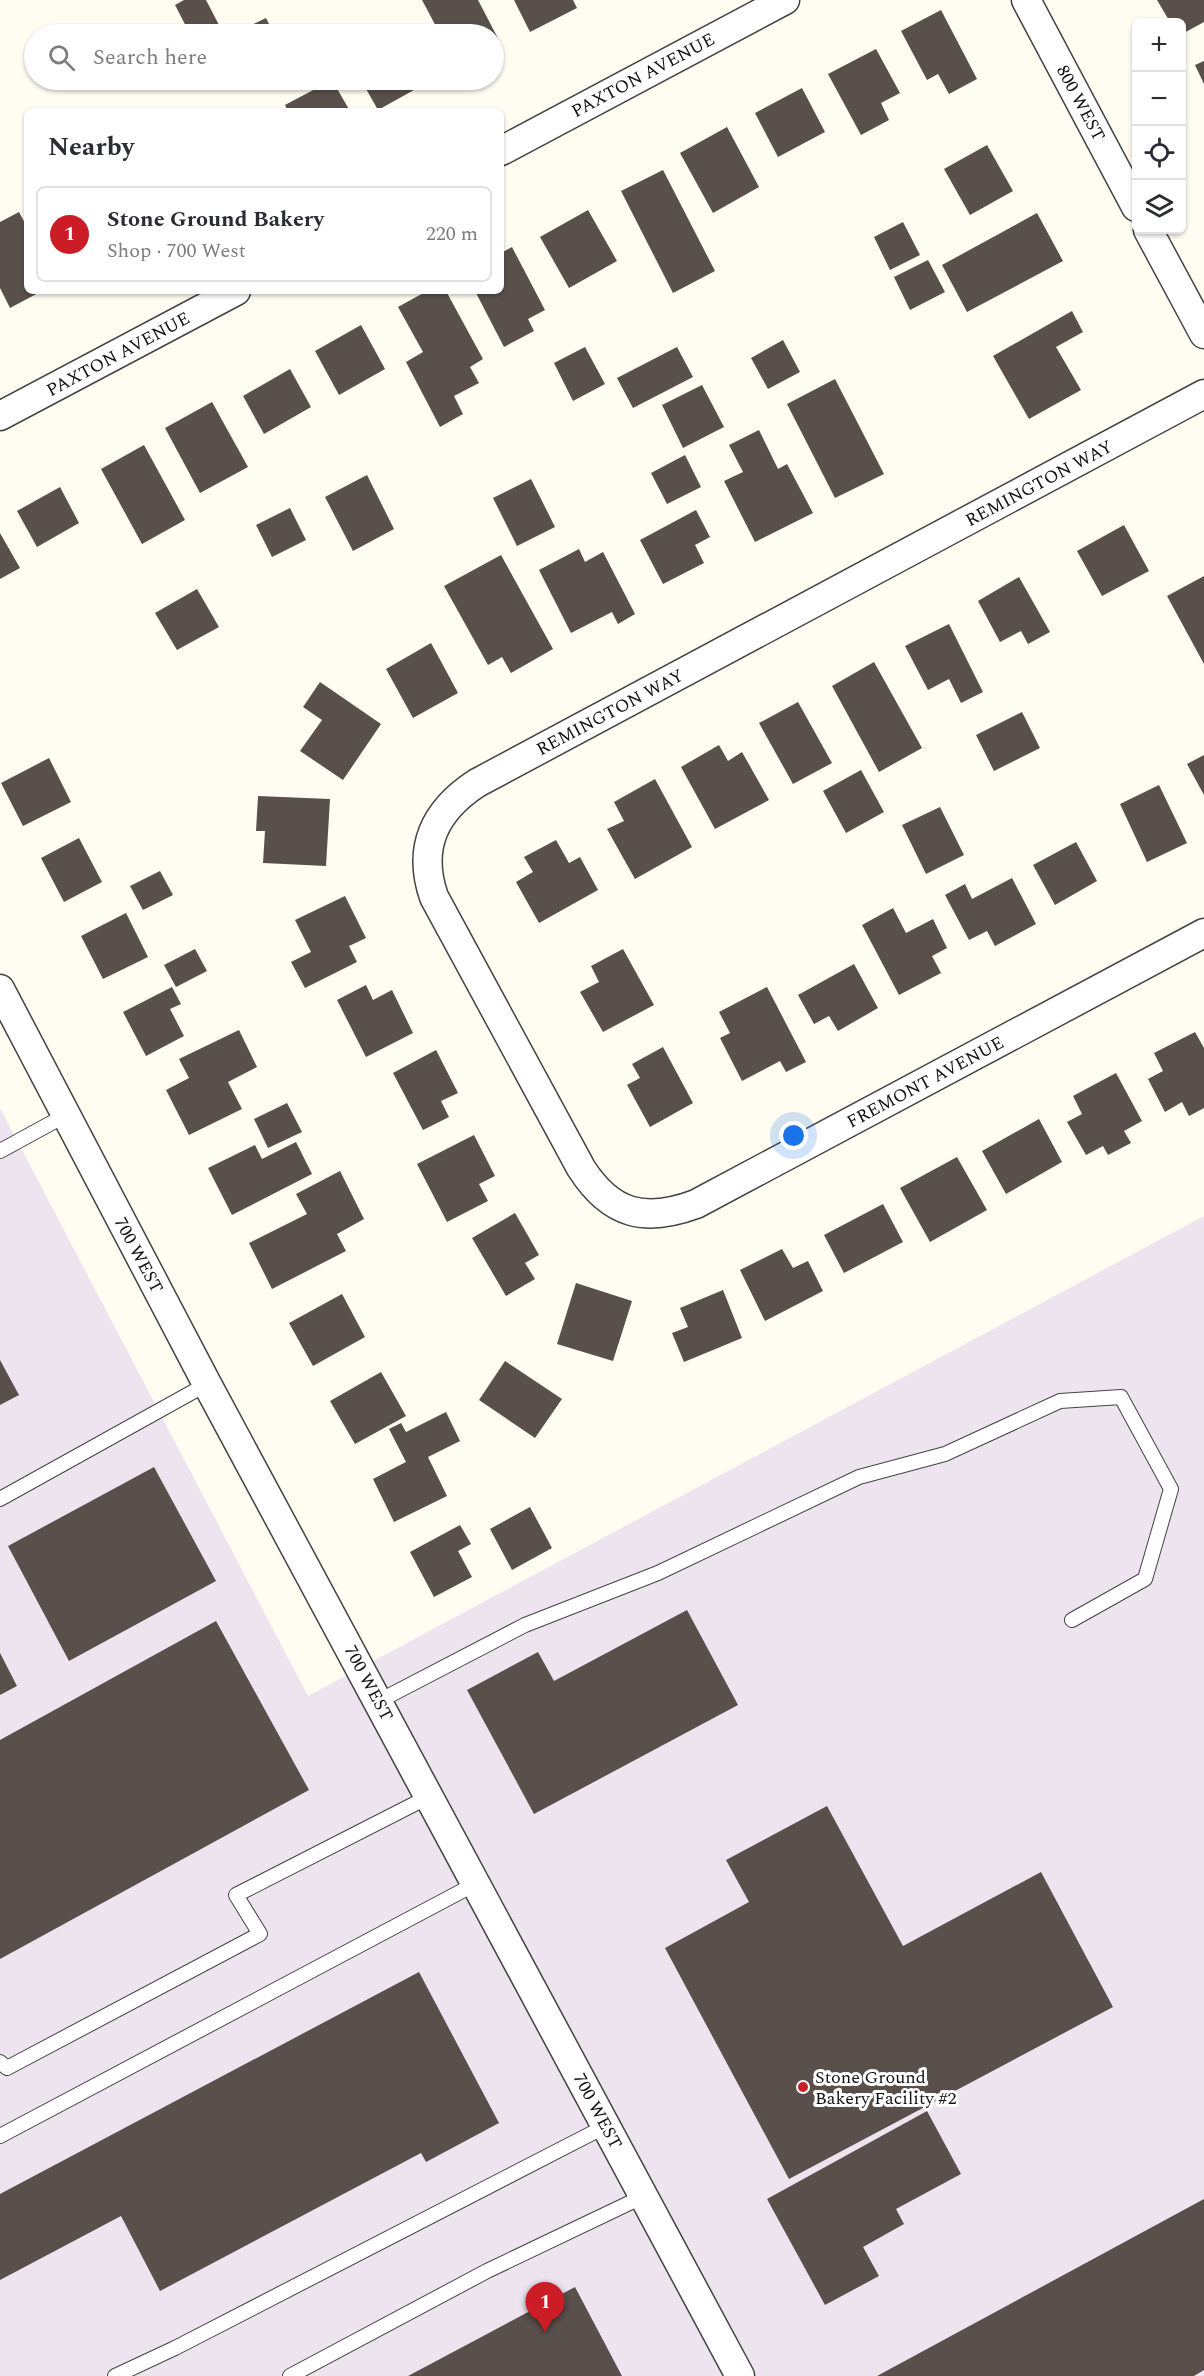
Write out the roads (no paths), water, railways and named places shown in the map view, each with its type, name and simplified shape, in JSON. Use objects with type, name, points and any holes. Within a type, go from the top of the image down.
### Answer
[{"type":"street","name":"PAXTON AVENUE","points":[[504,149],[785,0]]},
{"type":"street","name":"800 WEST","points":[[1026,0],[1132,198]]},
{"type":"street","points":[[1151,234],[1204,334]]},
{"type":"street","name":"PAXTON AVENUE","points":[[0,416],[230,294]]},
{"type":"street","name":"REMINGTON WAY","points":[[642,1214],[613,1203],[601,1194],[581,1168],[434,897],[426,864],[428,847],[442,815],[452,802],[477,783],[1204,394]]},
{"type":"street","name":"FREMONT AVENUE","points":[[642,1214],[660,1215],[696,1204],[1204,933]]},
{"type":"street","name":"700 WEST","points":[[0,989],[207,1384],[740,2376]]},
{"type":"lane","points":[[0,1151],[66,1115]]},
{"type":"lane","points":[[0,1499],[207,1384]]},
{"type":"lane","points":[[379,1701],[525,1625],[658,1573],[859,1477],[945,1454],[1060,1401],[1121,1397],[1171,1489],[1145,1579],[1072,1620]]},
{"type":"lane","points":[[0,2062],[7,2068],[260,1934],[236,1895],[430,1796]]},
{"type":"lane","points":[[0,2136],[477,1883]]},
{"type":"lane","points":[[115,2376],[175,2348],[606,2126]]},
{"type":"lane","points":[[290,2376],[487,2271],[644,2196]]},
{"type":"place","name":"Stone Ground Bakery Facility #2","points":[[803,2087]]},
{"type":"place","name":"Stone Ground Bakery","points":[[545,2332]]}]
